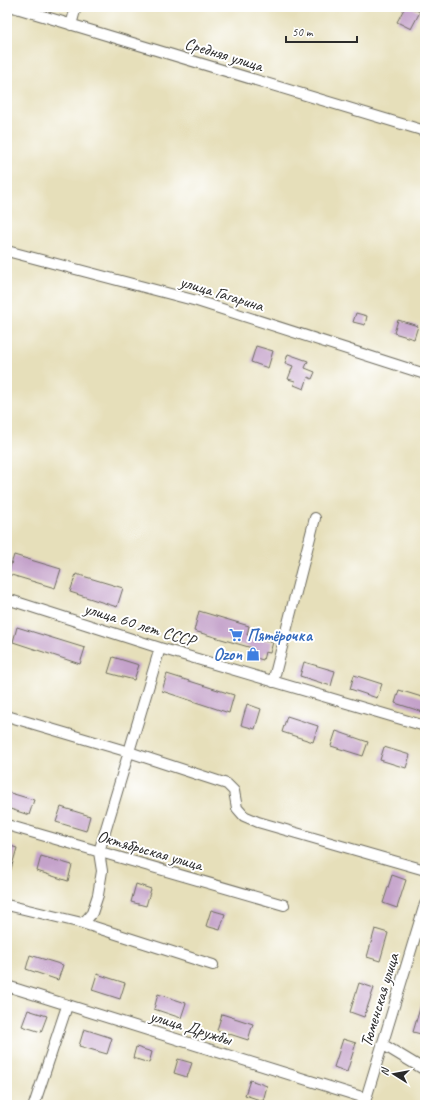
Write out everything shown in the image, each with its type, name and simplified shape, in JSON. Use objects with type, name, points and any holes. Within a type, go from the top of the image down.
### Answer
[{"type":"street","name":"Средняя улица","points":[[13,7],[425,131]]},
{"type":"street","points":[[71,25],[76,7]]},
{"type":"street","name":"улица Гагарина","points":[[7,251],[197,300],[425,374]]},
{"type":"street","points":[[273,682],[314,518]]},
{"type":"street","name":"улица 60 лет СССР","points":[[7,599],[160,648],[425,726]]},
{"type":"street","points":[[82,923],[92,913],[98,896],[102,872],[99,852],[160,648]]},
{"type":"street","points":[[7,716],[129,752],[227,784],[234,791],[237,808],[244,816],[258,822],[425,870]]},
{"type":"street","name":"Октябрьская улица","points":[[7,825],[284,905]]},
{"type":"street","points":[[7,904],[82,923],[213,965]]},
{"type":"street","name":"Тюменская улица","points":[[364,1101],[425,904]]},
{"type":"street","name":"улица Дружбы","points":[[7,986],[364,1101]]},
{"type":"street","points":[[34,1105],[67,1006]]},
{"type":"street","points":[[382,1044],[425,1070]]},
{"type":"building","points":[[405,7],[410,7],[420,12],[411,29],[397,22]]},
{"type":"building","points":[[356,313],[367,316],[365,325],[353,322]]},
{"type":"building","points":[[398,320],[418,326],[414,339],[394,333]]},
{"type":"building","points":[[256,346],[273,351],[268,368],[251,362]]},
{"type":"building","points":[[288,354],[308,361],[305,368],[315,372],[312,379],[308,377],[304,389],[294,385],[295,381],[288,379],[293,366],[285,363]]},
{"type":"building","points":[[14,555],[61,569],[55,588],[8,574]]},
{"type":"building","points":[[76,574],[123,588],[117,607],[70,592]]},
{"type":"building","points":[[199,611],[249,626],[247,635],[273,642],[270,653],[265,652],[263,660],[249,656],[252,648],[194,631]]},
{"type":"building","points":[[17,627],[85,648],[80,664],[13,642]]},
{"type":"building","points":[[113,657],[139,665],[134,680],[108,673]]},
{"type":"building","points":[[304,662],[335,671],[331,686],[300,676]]},
{"type":"building","points":[[167,674],[234,695],[229,713],[162,691]]},
{"type":"building","points":[[354,675],[382,684],[377,698],[350,689]]},
{"type":"building","points":[[399,690],[425,698],[423,712],[395,703]]},
{"type":"building","points":[[247,704],[261,709],[255,729],[241,725]]},
{"type":"building","points":[[287,716],[318,726],[313,742],[282,732]]},
{"type":"building","points":[[336,731],[368,742],[363,756],[331,746]]},
{"type":"building","points":[[384,747],[410,755],[406,768],[380,760]]},
{"type":"building","points":[[7,792],[34,800],[29,815],[7,808]]},
{"type":"building","points":[[61,807],[90,816],[86,831],[56,822]]},
{"type":"building","points":[[7,845],[17,848],[9,876],[7,876]]},
{"type":"building","points":[[41,856],[72,865],[68,881],[37,871]]},
{"type":"building","points":[[392,875],[406,880],[397,908],[383,903]]},
{"type":"building","points":[[136,884],[151,889],[146,906],[131,902]]},
{"type":"building","points":[[211,910],[225,914],[220,930],[206,926]]},
{"type":"building","points":[[375,929],[388,933],[380,961],[367,957]]},
{"type":"building","points":[[30,955],[63,965],[58,980],[26,969]]},
{"type":"building","points":[[97,974],[125,983],[120,999],[92,990]]},
{"type":"building","points":[[359,983],[374,988],[364,1017],[350,1012]]},
{"type":"building","points":[[158,994],[186,1003],[181,1018],[154,1009]]},
{"type":"building","points":[[423,998],[425,998],[425,1035],[413,1032]]},
{"type":"building","points":[[28,1010],[47,1016],[41,1032],[22,1026]]},
{"type":"building","points":[[222,1014],[253,1024],[248,1040],[217,1030]]},
{"type":"building","points":[[84,1029],[112,1038],[107,1054],[79,1046]]},
{"type":"building","points":[[343,1039],[356,1043],[347,1072],[334,1067]]},
{"type":"building","points":[[136,1047],[152,1052],[149,1063],[133,1058]]},
{"type":"building","points":[[178,1059],[192,1063],[187,1077],[174,1073]]},
{"type":"building","points":[[250,1080],[267,1086],[263,1101],[245,1095]]},
{"type":"place","name":"Пятёрочка","points":[[236,635]]},
{"type":"place","name":"Ozon","points":[[253,654]]}]
